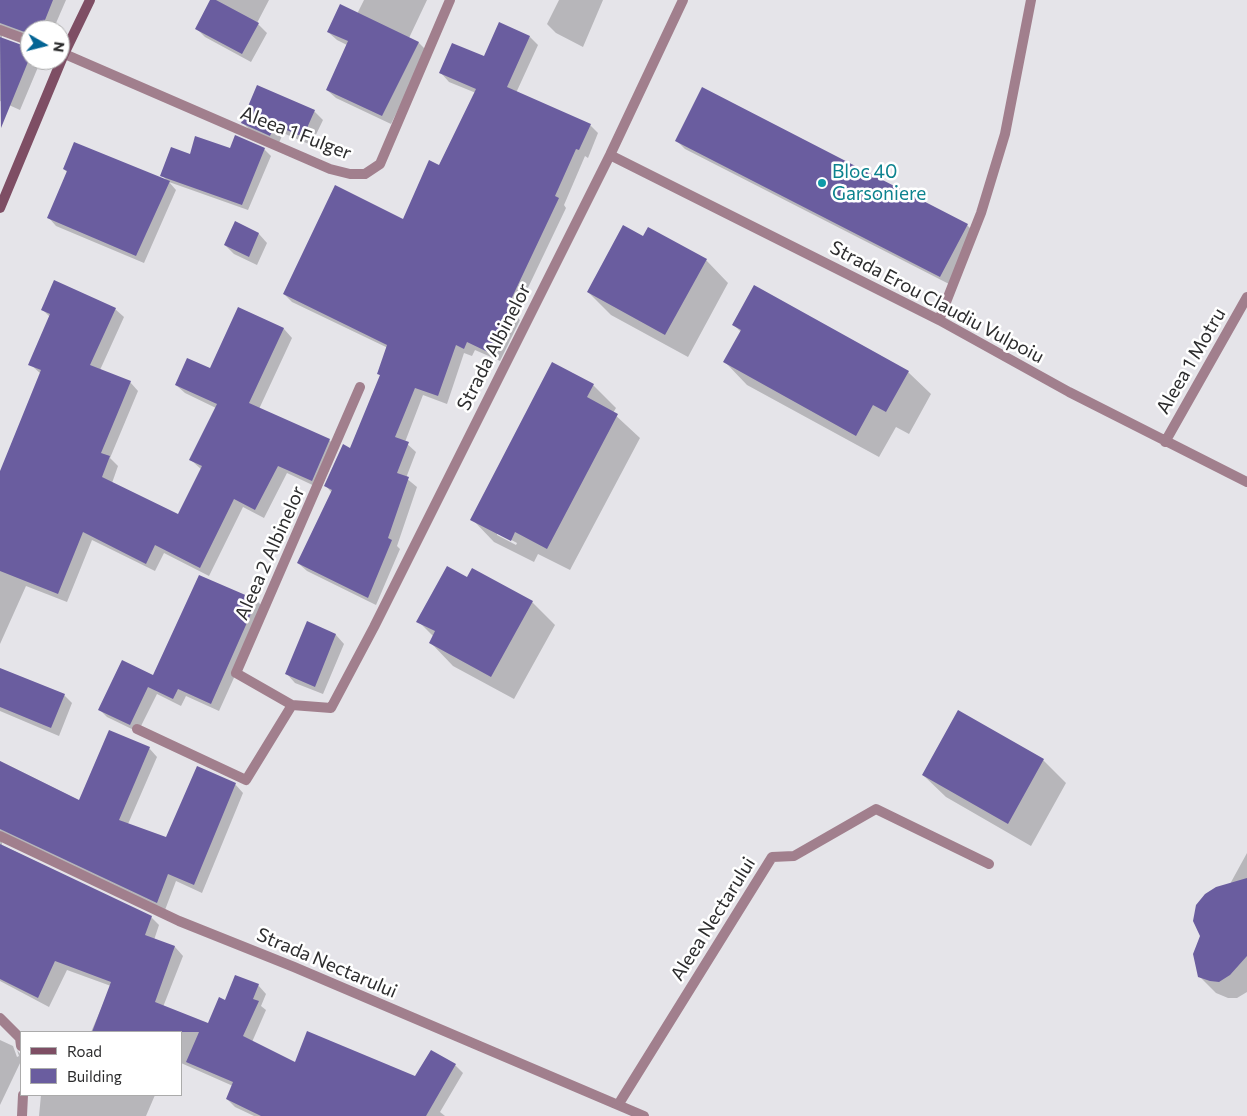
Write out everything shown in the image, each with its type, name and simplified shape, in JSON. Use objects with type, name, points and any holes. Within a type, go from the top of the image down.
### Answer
[{"type":"street","points":[[70,38],[90,0]]},
{"type":"street","name":"Aleea 1 Fulger","points":[[70,56],[330,169],[350,174],[365,174],[380,164],[450,0]]},
{"type":"street","name":"Strada Albinelor","points":[[292,705],[331,708],[379,618],[610,155],[683,0]]},
{"type":"street","points":[[939,320],[981,213],[1005,134],[1031,0]]},
{"type":"street","points":[[0,30],[20,37]]},
{"type":"street","points":[[0,208],[55,70]]},
{"type":"street","name":"Strada Erou Claudiu Vulpoiu","points":[[610,155],[939,320],[1069,392],[1247,482]]},
{"type":"street","name":"Aleea 1 Motru","points":[[1165,442],[1247,297]]},
{"type":"street","name":"Aleea 2 Albinelor","points":[[292,705],[236,673],[360,387]]},
{"type":"street","points":[[137,729],[246,780],[292,705]]},
{"type":"street","name":"Aleea Nectarului","points":[[618,1105],[772,858],[794,856],[876,808],[989,864]]},
{"type":"street","name":"Strada Nectarului","points":[[0,836],[180,921],[294,967],[644,1116]]},
{"type":"street","points":[[0,1018],[20,1038]]},
{"type":"street","points":[[22,1116],[23,1096]]},
{"type":"building","points":[[0,0],[53,0],[45,20],[20,20],[20,30],[0,23]]},
{"type":"building","points":[[210,0],[216,0],[259,23],[242,54],[195,29]]},
{"type":"building","points":[[340,4],[419,42],[382,116],[326,90],[348,41],[327,32]]},
{"type":"building","points":[[499,22],[530,36],[507,87],[591,124],[579,150],[576,149],[555,196],[559,198],[507,308],[513,310],[492,354],[467,342],[464,349],[456,345],[438,396],[415,388],[395,437],[409,442],[397,473],[409,477],[388,538],[392,540],[368,598],[297,563],[332,490],[324,486],[343,444],[350,448],[380,375],[377,374],[387,345],[283,294],[335,185],[403,219],[429,160],[439,165],[476,89],[439,73],[452,43],[484,56]]},
{"type":"building","points":[[0,37],[20,44],[20,70],[25,70],[1,128]]},
{"type":"building","points":[[257,85],[315,110],[303,137],[275,125],[270,136],[241,123]]},
{"type":"building","name":"Bloc 40 Garsoniere","points":[[702,87],[968,224],[940,277],[675,141]]},
{"type":"building","points":[[235,135],[265,148],[242,205],[160,176],[171,147],[190,154],[195,136],[230,148]]},
{"type":"building","points":[[74,142],[170,181],[136,256],[47,218],[67,171],[63,169]]},
{"type":"building","points":[[235,221],[259,233],[249,257],[224,245]]},
{"type":"building","points":[[623,225],[643,236],[648,227],[707,259],[665,335],[587,292]]},
{"type":"building","points":[[54,280],[116,308],[90,365],[131,381],[101,453],[110,456],[102,477],[178,514],[202,466],[189,460],[217,404],[175,385],[187,358],[210,368],[238,307],[284,328],[249,403],[330,439],[312,481],[278,466],[255,510],[234,499],[200,568],[155,545],[146,564],[83,532],[58,594],[0,571],[0,471],[41,370],[28,365],[50,314],[41,310]]},
{"type":"building","points":[[754,285],[909,371],[886,412],[873,405],[856,436],[723,362],[741,330],[732,325]]},
{"type":"building","points":[[552,362],[594,384],[587,397],[618,414],[547,549],[515,532],[511,541],[470,520]]},
{"type":"building","points":[[447,566],[467,577],[472,568],[533,601],[491,677],[429,643],[435,631],[416,622]]},
{"type":"building","points":[[199,575],[257,600],[211,704],[178,689],[173,699],[148,687],[130,725],[98,710],[122,660],[153,675]]},
{"type":"building","points":[[307,621],[336,634],[315,687],[285,674]]},
{"type":"building","points":[[0,668],[65,694],[51,728],[0,707]]},
{"type":"building","points":[[958,710],[1044,759],[1008,824],[922,775]]},
{"type":"building","points":[[109,730],[150,747],[119,820],[166,837],[197,766],[236,783],[194,885],[168,874],[157,903],[0,829],[0,761],[79,800]]},
{"type":"building","points":[[0,844],[152,916],[145,935],[175,946],[155,1002],[208,1023],[219,997],[225,1000],[235,975],[259,984],[253,999],[259,1001],[243,1036],[295,1062],[307,1031],[415,1076],[431,1050],[456,1064],[426,1116],[261,1116],[226,1099],[233,1082],[186,1062],[199,1032],[92,1031],[111,982],[55,961],[38,998],[0,979]]},
{"type":"building","points":[[1247,878],[1247,956],[1230,975],[1219,982],[1198,977],[1193,954],[1200,936],[1193,921],[1196,905],[1205,894],[1216,887]]},
{"type":"place","name":"Bloc 40 Garsoniere","points":[[822,183]]}]
